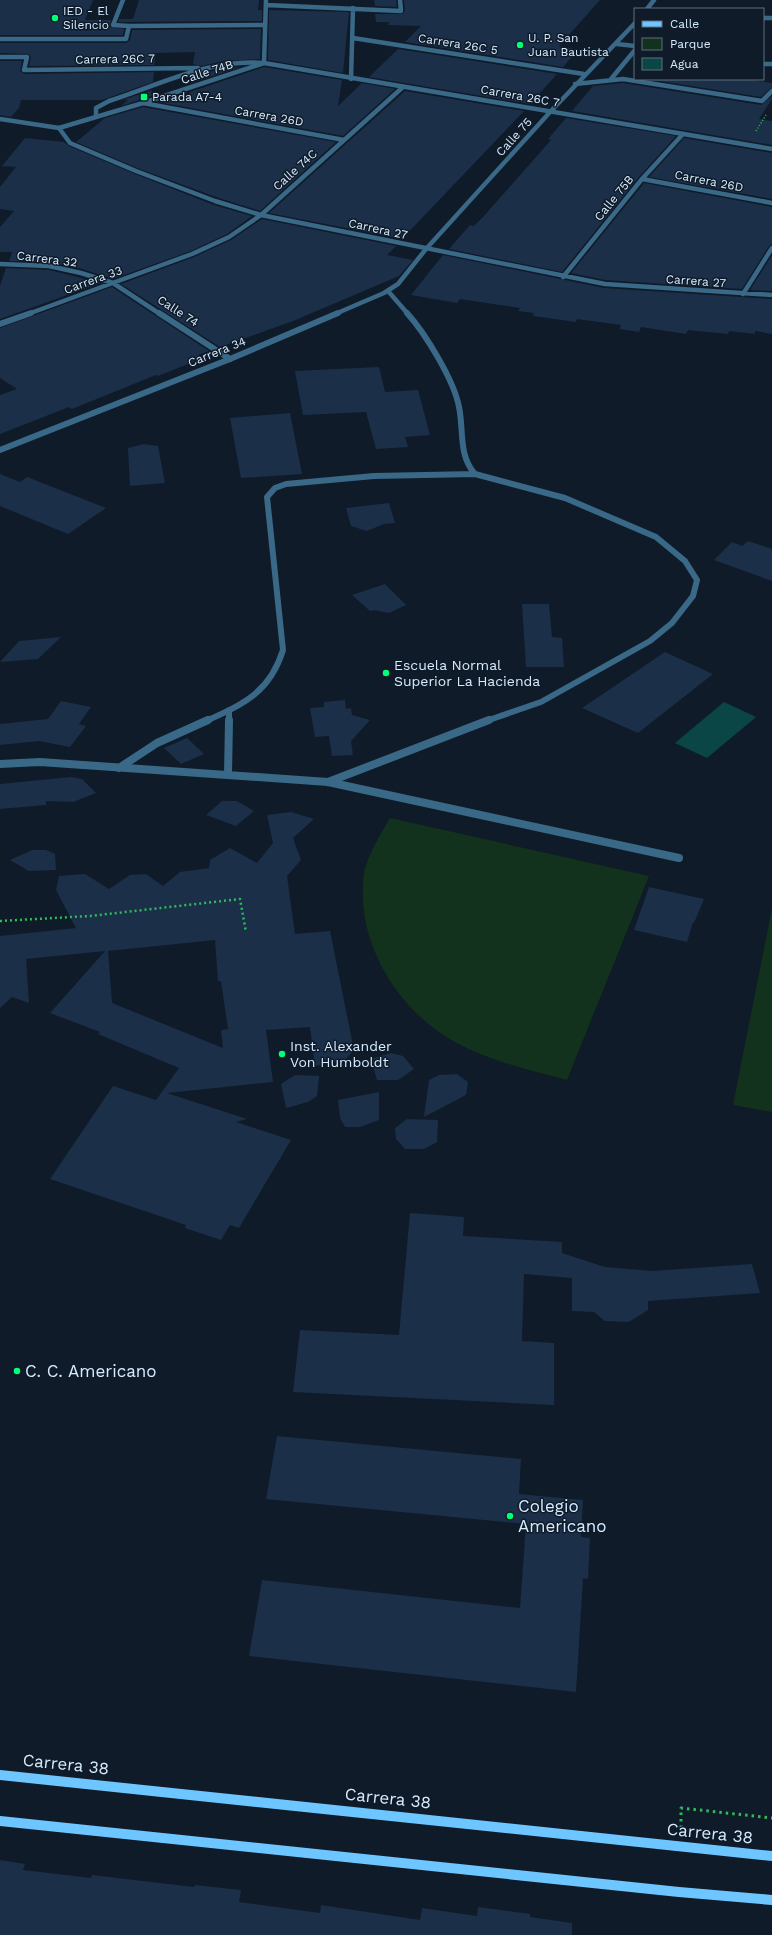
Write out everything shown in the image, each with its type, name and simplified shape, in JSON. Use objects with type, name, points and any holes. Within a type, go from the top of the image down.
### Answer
[{"type":"main road","name":"Carrera 38","points":[[0,1775],[772,1856]]},
{"type":"main road","points":[[0,1821],[663,1891],[772,1900]]},
{"type":"street","points":[[123,0],[113,26],[265,25]]},
{"type":"street","points":[[264,64],[266,2],[401,11],[400,0]]},
{"type":"street","points":[[648,8],[654,0]]},
{"type":"street","points":[[351,79],[353,8]]},
{"type":"street","points":[[0,39],[126,39],[129,26]]},
{"type":"street","name":"Calle 75","points":[[426,249],[584,74],[633,27]]},
{"type":"street","name":"Carrera 26C 5","points":[[353,38],[584,74]]},
{"type":"street","points":[[617,44],[634,46]]},
{"type":"street","points":[[612,79],[634,51]]},
{"type":"street","name":"Carrera 26C 7","points":[[0,57],[27,57],[24,70],[207,68]]},
{"type":"street","name":"Calle 74B","points":[[96,117],[96,108],[109,101],[207,68],[226,63],[250,61],[264,64]]},
{"type":"street","name":"Calle 74B","points":[[59,128],[264,64]]},
{"type":"street","name":"Carrera 26C 7","points":[[264,64],[772,149]]},
{"type":"street","points":[[575,84],[612,79],[762,101],[772,91]]},
{"type":"street","name":"Calle 74C","points":[[192,254],[229,237],[261,215],[403,87]]},
{"type":"street","name":"Carrera 26D","points":[[143,103],[344,140]]},
{"type":"street","points":[[0,119],[59,128]]},
{"type":"street","name":"Carrera 27","points":[[59,128],[65,139],[70,143],[136,172],[261,215],[563,277],[605,284],[772,295]]},
{"type":"street","name":"Calle 75B","points":[[563,277],[642,179],[683,134]]},
{"type":"street","name":"Carrera 26D","points":[[642,179],[772,203]]},
{"type":"street","points":[[742,294],[772,248]]},
{"type":"street","name":"Carrera 34","points":[[0,450],[230,359],[388,291],[398,284],[426,249]]},
{"type":"street","name":"Carrera 33","points":[[0,324],[192,254]]},
{"type":"street","name":"Carrera 32","points":[[0,264],[49,266],[81,273],[113,283]]},
{"type":"street","name":"Calle 74","points":[[113,283],[230,359]]},
{"type":"street","points":[[388,291],[417,324],[448,379],[459,406],[464,455],[468,466],[475,474]]},
{"type":"street","points":[[119,768],[137,754],[229,710],[262,689],[274,674],[281,659],[282,650],[267,497],[271,491],[286,484],[374,476],[475,474],[504,483],[565,498],[656,537],[685,560],[696,580],[693,596],[672,623],[650,641],[541,702],[474,725],[328,782]]},
{"type":"street","points":[[228,775],[229,710]]},
{"type":"street","points":[[0,764],[40,762],[328,782],[679,858]]},
{"type":"path","points":[[753,136],[768,112]]},
{"type":"path","points":[[0,921],[63,918],[240,899],[246,932]]},
{"type":"path","points":[[681,1847],[681,1808],[772,1818]]},
{"type":"green space","points":[[390,818],[649,876],[567,1080],[496,1060],[455,1042],[436,1030],[418,1015],[403,998],[389,978],[378,958],[369,936],[364,914],[363,886],[364,872],[369,858]]},
{"type":"green space","points":[[772,908],[772,1112],[733,1105]]},
{"type":"water","points":[[724,702],[756,717],[707,758],[675,743]]},
{"type":"building","name":"IED - El Silencio","points":[[0,0],[93,0],[85,20],[111,20],[110,27],[124,29],[123,35],[0,35]]},
{"type":"building","points":[[139,0],[259,0],[258,10],[262,10],[262,21],[118,22],[119,19],[133,19]]},
{"type":"building","points":[[374,0],[396,0],[397,7],[375,6]]},
{"type":"building","points":[[404,0],[600,0],[559,46],[578,50],[563,67],[405,42],[421,26],[388,25],[389,22],[376,22],[375,14],[402,14],[405,11]]},
{"type":"building","points":[[269,10],[349,12],[343,73],[268,60]]},
{"type":"building","points":[[261,29],[260,59],[224,61],[201,66],[193,64],[195,52],[156,53],[154,65],[29,66],[31,57],[29,54],[0,53],[0,43],[126,43],[130,40],[132,30]]},
{"type":"building","points":[[398,49],[557,74],[530,104],[369,77]]},
{"type":"building","points":[[0,61],[22,61],[20,71],[24,74],[154,72],[153,82],[102,100],[21,100],[19,108],[11,117],[0,115]]},
{"type":"building","points":[[241,67],[191,83],[192,76],[225,68]]},
{"type":"building","points":[[264,67],[342,80],[338,106],[362,83],[395,89],[343,136],[158,102],[170,98],[188,101],[190,92]]},
{"type":"building","points":[[653,80],[752,80],[772,83],[772,87],[761,97]]},
{"type":"building","points":[[623,83],[761,105],[772,96],[772,99],[759,119],[772,121],[772,145],[572,111],[593,86]]},
{"type":"building","points":[[152,90],[151,95],[154,95],[121,106],[128,100],[123,100]]},
{"type":"building","points":[[405,91],[524,111],[402,239],[269,213]]},
{"type":"building","points":[[143,107],[336,142],[260,211],[216,197],[137,168],[76,142],[105,118]]},
{"type":"building","points":[[566,118],[676,136],[639,177],[562,272],[449,249],[470,225],[474,226],[483,217],[551,140],[548,139]]},
{"type":"building","points":[[25,138],[64,142],[69,146],[135,174],[214,205],[252,216],[227,234],[191,251],[113,279],[82,269],[50,262],[9,261],[12,252],[0,252],[0,227],[14,211],[0,209],[0,187],[16,167],[2,166]]},
{"type":"building","points":[[684,138],[772,153],[772,199],[649,177]]},
{"type":"building","points":[[644,183],[772,207],[772,244],[769,246],[742,289],[605,280],[571,273]]},
{"type":"building","points":[[262,219],[396,246],[387,255],[413,260],[399,276],[293,321],[220,347],[121,284],[194,257],[231,240]]},
{"type":"building","points":[[443,255],[604,288],[772,299],[772,334],[755,331],[755,334],[729,331],[728,334],[688,330],[686,334],[641,327],[639,332],[620,329],[621,325],[577,319],[576,322],[533,316],[534,313],[518,311],[520,308],[460,299],[457,303],[411,295]]},
{"type":"building","points":[[772,255],[772,291],[750,290]]},
{"type":"building","points":[[6,268],[49,270],[101,283],[0,319],[0,286]]},
{"type":"building","points":[[112,287],[209,351],[198,355],[203,358],[158,376],[156,375],[72,409],[69,407],[0,434],[0,395],[17,389],[0,378],[0,328]]},
{"type":"building","points":[[379,367],[385,392],[418,390],[430,435],[405,437],[408,447],[376,449],[366,412],[303,415],[295,371]]},
{"type":"building","points":[[290,413],[302,474],[241,478],[230,418]]},
{"type":"building","points":[[144,444],[158,446],[165,483],[130,486],[128,448]]},
{"type":"building","points":[[0,474],[20,482],[27,477],[106,508],[68,534],[0,506]]},
{"type":"building","points":[[389,503],[395,523],[384,524],[367,531],[351,526],[346,508]]},
{"type":"building","points":[[748,541],[772,549],[772,581],[714,560],[732,542],[742,546]]},
{"type":"building","points":[[385,584],[406,605],[389,613],[374,610],[370,611],[352,595]]},
{"type":"building","points":[[522,604],[549,604],[552,637],[562,638],[564,667],[526,667]]},
{"type":"building","points":[[61,637],[38,659],[0,662],[19,641]]},
{"type":"building","points":[[665,652],[713,674],[638,733],[582,708]]},
{"type":"building","points":[[345,700],[346,709],[351,708],[352,715],[370,720],[351,741],[353,755],[332,756],[329,736],[315,737],[310,708],[324,707],[324,702]]},
{"type":"building","points":[[61,701],[91,707],[79,724],[86,726],[70,747],[39,741],[0,745],[0,724],[48,719]]},
{"type":"building","points":[[187,738],[204,754],[181,764],[164,748]]},
{"type":"building","points":[[71,777],[82,779],[96,793],[73,802],[46,801],[46,805],[0,809],[0,784]]},
{"type":"building","points":[[222,801],[237,801],[254,811],[236,826],[206,815]]},
{"type":"building","points":[[291,812],[314,819],[293,838],[301,860],[287,876],[295,934],[330,931],[354,1050],[345,1060],[315,1066],[310,1027],[266,1030],[273,1082],[167,1093],[247,1119],[236,1122],[291,1140],[239,1228],[230,1225],[221,1240],[185,1228],[186,1225],[50,1179],[113,1086],[156,1100],[179,1068],[98,1034],[100,1032],[50,1013],[105,951],[26,959],[29,1003],[12,997],[0,1008],[0,936],[76,928],[56,890],[59,876],[85,874],[109,889],[130,875],[146,874],[163,886],[180,872],[209,868],[210,860],[230,848],[257,863],[273,843],[267,815]],"holes":[[[215,940],[218,981],[221,981],[228,1029],[221,1030],[223,1048],[112,1003],[108,951]]]},
{"type":"building","points":[[32,850],[46,850],[55,854],[56,870],[29,871],[10,860]]},
{"type":"building","points":[[649,887],[704,899],[694,923],[693,922],[687,942],[634,930]]},
{"type":"building","points":[[391,1053],[403,1056],[414,1069],[398,1080],[377,1080],[371,1059]]},
{"type":"building","points":[[457,1074],[468,1082],[466,1095],[424,1117],[429,1080],[439,1075]]},
{"type":"building","points":[[295,1075],[319,1076],[317,1096],[308,1102],[286,1108],[281,1084]]},
{"type":"building","points":[[379,1092],[379,1120],[360,1127],[345,1127],[340,1118],[338,1100]]},
{"type":"building","points":[[407,1119],[438,1120],[437,1142],[424,1149],[405,1149],[396,1139],[395,1128]]},
{"type":"building","points":[[410,1213],[464,1217],[463,1236],[562,1242],[562,1253],[605,1267],[652,1271],[752,1264],[760,1293],[648,1301],[648,1310],[629,1322],[605,1321],[594,1312],[572,1311],[572,1278],[524,1274],[522,1341],[554,1343],[554,1405],[293,1392],[300,1330],[399,1335]]},
{"type":"building","points":[[277,1436],[521,1459],[519,1494],[583,1500],[581,1537],[590,1538],[588,1579],[583,1578],[576,1692],[249,1656],[262,1580],[520,1608],[526,1524],[266,1499]]},
{"type":"building","points":[[0,1860],[25,1864],[23,1870],[91,1878],[92,1875],[194,1887],[195,1885],[241,1890],[239,1902],[320,1913],[321,1905],[420,1920],[422,1908],[477,1916],[478,1907],[530,1914],[530,1917],[572,1923],[572,1935],[0,1935]]},
{"type":"place","name":"IED - El Silencio","points":[[55,18]]},
{"type":"place","name":"U. P. San Juan Bautista","points":[[520,45]]},
{"type":"place","name":"Parada A7-4","points":[[144,97]]},
{"type":"place","name":"Escuela Normal Superior La Hacienda","points":[[386,673]]},
{"type":"place","name":"Inst. Alexander Von Humboldt","points":[[282,1054]]},
{"type":"place","name":"C. C. Americano","points":[[17,1371]]},
{"type":"place","name":"Colegio Americano","points":[[510,1516]]}]
